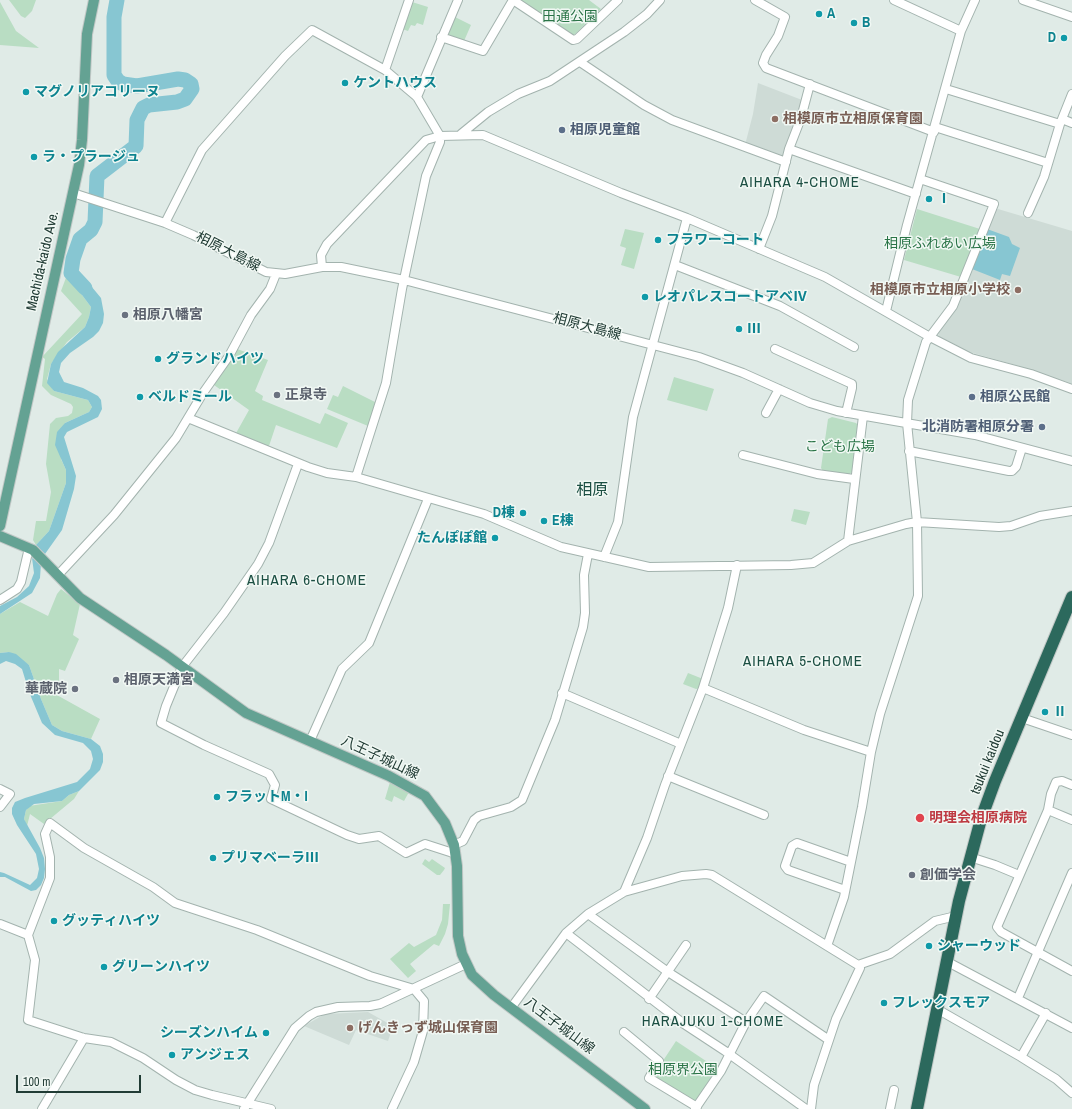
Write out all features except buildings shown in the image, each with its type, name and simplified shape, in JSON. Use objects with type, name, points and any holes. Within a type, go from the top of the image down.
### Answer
[{"type":"highway","name":"tsukui kaidou","points":[[917,1109],[946,961],[970,857],[991,792],[1072,598]]},
{"type":"main road","name":"Machida-kaido Ave.","points":[[0,526],[80,155],[87,34],[94,0]]},
{"type":"main road","points":[[0,536],[31,549]]},
{"type":"main road","name":"八王子城山線","points":[[31,549],[45,561],[80,598],[182,667],[246,713],[389,776],[421,793],[440,814],[455,850],[458,936],[466,964],[472,975],[511,1008],[643,1108]]},
{"type":"street","points":[[385,70],[409,0]]},
{"type":"street","points":[[417,97],[458,0]]},
{"type":"street","points":[[442,37],[483,50],[513,0],[573,40],[577,39],[618,0]]},
{"type":"street","points":[[461,134],[488,112],[550,80],[580,62],[637,23],[660,0]]},
{"type":"street","points":[[755,0],[785,16],[778,36],[766,55],[764,66],[935,129],[1048,163]]},
{"type":"street","points":[[894,0],[961,31]]},
{"type":"street","points":[[886,311],[920,179],[961,31],[975,0]]},
{"type":"street","points":[[969,16],[981,0]]},
{"type":"street","points":[[1023,0],[1072,17]]},
{"type":"street","points":[[165,223],[202,150],[285,56],[312,30],[385,70],[417,97],[440,136],[440,142],[426,176],[404,280],[386,383],[356,477]]},
{"type":"street","points":[[580,62],[644,105],[672,120],[786,162]]},
{"type":"street","points":[[759,249],[772,216],[789,149],[801,118],[810,84]]},
{"type":"street","points":[[946,89],[1072,123]]},
{"type":"street","points":[[1028,214],[1048,163],[1061,121],[1072,94]]},
{"type":"street","points":[[322,267],[322,256],[326,244],[423,143],[430,137],[475,134],[491,137],[620,193],[688,218],[825,276],[930,338],[971,358],[1031,374],[1072,389]]},
{"type":"street","points":[[789,149],[916,194]]},
{"type":"street","points":[[827,946],[845,890],[862,807],[871,752],[891,676],[918,596],[917,522],[909,451],[907,423],[908,400],[922,351],[953,306],[994,204],[920,179]]},
{"type":"street","name":"相原大島線","points":[[73,193],[165,223],[199,238],[261,270],[276,274],[293,274],[322,267],[348,268],[404,280],[653,345],[727,366],[817,405],[846,413],[975,435],[1072,461]]},
{"type":"street","points":[[604,557],[618,522],[633,417],[688,218]]},
{"type":"street","points":[[675,265],[780,306],[854,347]]},
{"type":"street","points":[[58,575],[114,514],[176,438],[202,392],[229,356],[251,315],[270,289],[276,274]]},
{"type":"street","points":[[775,349],[852,384],[846,413]]},
{"type":"street","points":[[766,413],[779,389]]},
{"type":"street","points":[[848,541],[862,416]]},
{"type":"street","points":[[188,418],[298,464],[327,473],[356,477],[484,514],[547,542],[588,554],[649,567],[813,563],[848,541],[884,529],[917,522],[999,527],[1011,526],[1040,516],[1072,511]]},
{"type":"street","points":[[909,451],[1012,471],[1016,467],[1022,448]]},
{"type":"street","points":[[744,455],[817,474],[854,480]]},
{"type":"street","points":[[298,464],[269,542],[258,564],[224,613],[182,667],[169,697],[161,723],[204,745],[269,774],[275,785],[271,799],[354,838],[368,839],[379,836],[406,853],[425,844],[455,850],[463,841],[474,820],[479,816],[511,807],[522,800],[549,736],[583,627],[585,612],[584,575],[588,554]]},
{"type":"street","points":[[310,742],[342,669],[368,643],[428,499]]},
{"type":"street","points":[[0,600],[17,588],[21,582],[31,549]]},
{"type":"street","points":[[624,892],[647,838],[668,776],[703,688],[728,608],[737,565]]},
{"type":"street","points":[[703,688],[804,730],[871,752]]},
{"type":"street","points":[[562,693],[681,744]]},
{"type":"street","points":[[1022,718],[1072,735]]},
{"type":"street","points":[[668,776],[764,815]]},
{"type":"street","points":[[1072,785],[1062,780],[1056,782],[1051,794],[1048,810],[997,927],[1001,932],[1072,971]]},
{"type":"street","points":[[0,789],[10,794],[0,807]]},
{"type":"street","points":[[1048,810],[1072,820]]},
{"type":"street","points":[[271,1109],[245,1106],[195,1090],[121,1046],[100,1040],[84,1038],[28,1020],[35,960],[28,935],[50,878],[50,857],[45,834],[50,823],[84,848],[153,886],[174,904],[257,930],[375,978],[414,989],[424,1001],[423,1031],[414,1062],[392,1109]]},
{"type":"street","points":[[845,890],[788,870],[785,866],[792,846],[795,843],[851,862]]},
{"type":"street","points":[[970,857],[1019,875]]},
{"type":"street","points":[[511,1008],[566,933],[588,914],[624,892],[670,879],[706,874],[716,877],[858,965],[860,968],[836,1019],[814,1085],[811,1109]]},
{"type":"street","points":[[1018,998],[1070,883],[1072,874]]},
{"type":"street","points":[[588,914],[668,972],[746,1022]]},
{"type":"street","points":[[858,965],[890,954],[935,921],[956,916]]},
{"type":"street","points":[[0,924],[28,935]]},
{"type":"street","points":[[566,933],[650,998],[806,1109]]},
{"type":"street","points":[[650,998],[686,945]]},
{"type":"street","points":[[946,961],[1072,1028]]},
{"type":"street","points":[[245,1106],[295,1028],[309,1016],[316,1012],[338,1007],[370,1006],[390,1000],[466,964]]},
{"type":"street","points":[[624,1032],[660,1061],[649,1078],[696,1108],[721,1071],[746,1022],[763,997],[766,997],[829,1040]]},
{"type":"street","points":[[937,1009],[943,1011],[1021,1057],[1056,1080],[1072,1093]]},
{"type":"street","points":[[1021,1057],[1046,1013]]},
{"type":"street","points":[[42,1109],[84,1038]]},
{"type":"street","points":[[890,1109],[894,1090]]},
{"type":"shaded area","name":"相模原市立相原保育園","points":[[758,83],[802,100],[784,158],[745,145],[753,114]]},
{"type":"shaded area","name":"相模原市立相原小学校","points":[[998,209],[1072,231],[1072,384],[1019,366],[966,351],[939,337],[938,333],[958,304],[995,210]]},
{"type":"shaded area","name":"げんきっず城山保育園","points":[[368,1012],[393,1026],[388,1041],[356,1030],[349,1045],[304,1026],[325,1014]]},
{"type":"green space","points":[[9,0],[36,0],[32,11],[25,18],[21,16]]},
{"type":"green space","name":"田通公園","points":[[517,0],[589,0],[601,9],[572,37]]},
{"type":"green space","points":[[0,2],[16,31],[39,48],[0,45]]},
{"type":"green space","points":[[412,2],[428,7],[423,25],[417,23],[415,26],[411,25],[408,31],[402,29]]},
{"type":"green space","points":[[455,17],[471,25],[464,41],[449,36],[448,33]]},
{"type":"green space","name":"相原ふれあい広場","points":[[917,209],[980,229],[961,277],[904,260]]},
{"type":"green space","points":[[625,229],[644,233],[634,269],[621,265],[626,248],[620,246]]},
{"type":"green space","points":[[67,275],[91,307],[85,327],[67,342],[51,364],[47,379],[54,391],[88,400],[92,407],[89,412],[65,423],[61,459],[66,470],[66,483],[49,531],[36,545],[33,540],[36,521],[46,521],[51,492],[46,464],[50,424],[56,418],[68,416],[72,413],[73,407],[71,404],[51,395],[42,386],[45,359],[42,357],[82,314],[61,291]]},
{"type":"green space","points":[[237,349],[268,360],[255,391],[263,396],[262,400],[320,424],[325,413],[348,423],[337,448],[276,425],[268,449],[235,435],[249,410],[214,385]]},
{"type":"green space","points":[[674,377],[714,389],[707,411],[667,400]]},
{"type":"green space","points":[[343,386],[375,402],[376,406],[368,426],[327,409],[333,395],[338,397]]},
{"type":"green space","name":"こども広場","points":[[832,417],[856,423],[859,426],[852,472],[848,475],[823,471],[821,468],[828,419]]},
{"type":"green space","points":[[794,509],[810,512],[806,525],[791,521]]},
{"type":"green space","points":[[61,589],[80,604],[73,635],[79,639],[65,671],[59,669],[59,681],[55,694],[100,719],[91,739],[62,731],[52,725],[29,665],[9,652],[0,653],[0,614],[20,602],[48,616],[57,594]]},
{"type":"green space","points":[[688,673],[703,679],[700,688],[696,689],[683,684]]},
{"type":"green space","points":[[390,782],[409,792],[404,801],[394,796],[392,802],[385,799]]},
{"type":"green space","points":[[79,791],[74,799],[44,824],[30,814],[27,826],[24,819],[26,810],[29,806],[62,801],[69,795]]},
{"type":"green space","points":[[425,859],[429,862],[432,859],[445,868],[444,870],[440,875],[437,875],[422,864]]},
{"type":"green space","points":[[443,904],[450,904],[448,924],[445,934],[439,946],[434,944],[410,964],[416,971],[408,978],[390,959],[409,943],[414,947],[436,935],[442,920]]},
{"type":"green space","name":"相原界公園","points":[[676,1041],[718,1069],[696,1103],[653,1076]]},
{"type":"water","points":[[987,229],[1009,237],[1012,244],[1020,248],[1010,276],[1002,274],[1000,280],[972,269]]},
{"type":"water","points":[[77,269],[101,298],[104,314],[103,323],[99,331],[93,337],[70,353],[61,363],[59,372],[64,382],[83,388],[98,396],[101,400],[102,409],[98,417],[67,432],[64,437],[76,476],[74,489],[62,530],[45,554],[36,545],[49,531],[66,483],[66,470],[55,445],[57,432],[65,423],[89,412],[92,407],[88,400],[54,391],[47,383],[51,364],[58,352],[85,327],[89,317],[91,307],[67,275]]},
{"type":"water","points":[[32,558],[41,563],[40,578],[32,593],[0,614],[0,606],[17,597],[29,586],[34,573]]},
{"type":"water","points":[[9,652],[16,654],[29,665],[52,725],[62,731],[91,739],[100,746],[103,754],[103,762],[100,770],[79,791],[69,795],[62,801],[34,804],[26,810],[24,819],[40,848],[44,858],[45,869],[44,878],[41,885],[36,890],[31,891],[5,877],[0,877],[0,872],[30,885],[37,878],[39,869],[36,854],[17,825],[12,814],[12,808],[15,802],[25,798],[77,782],[90,769],[93,759],[91,751],[83,743],[55,735],[42,723],[29,692],[22,669],[15,664],[6,661],[0,664],[0,653]]},
{"type":"waterway","points":[[85,288],[71,273],[73,259],[80,239],[91,230],[95,222],[97,176],[136,146],[137,120],[143,108],[149,105],[177,102],[185,99],[192,89],[191,84],[185,80],[178,79],[137,86],[123,84],[118,81],[114,75],[114,17],[117,0]]},
{"type":"place","name":"A","points":[[819,14]]},
{"type":"place","name":"B","points":[[854,23]]},
{"type":"place","name":"D","points":[[1064,38]]},
{"type":"place","name":"ケントハウス","points":[[345,83]]},
{"type":"place","name":"マグノリアコリーヌ","points":[[26,92]]},
{"type":"place","name":"相模原市立相原保育園","points":[[775,119]]},
{"type":"place","name":"相原児童館","points":[[562,130]]},
{"type":"place","name":"ラ・プラージュ","points":[[34,157]]},
{"type":"place","name":"Ⅰ","points":[[929,199]]},
{"type":"place","name":"フラワーコート","points":[[658,240]]},
{"type":"place","name":"相模原市立相原小学校","points":[[1018,290]]},
{"type":"place","name":"レオパレスコートアベⅣ","points":[[645,297]]},
{"type":"place","name":"相原八幡宮","points":[[125,315]]},
{"type":"place","name":"Ⅲ","points":[[739,329]]},
{"type":"place","name":"グランドハイツ","points":[[158,359]]},
{"type":"place","name":"正泉寺","points":[[277,395]]},
{"type":"place","name":"ベルドミール","points":[[140,397]]},
{"type":"place","name":"相原公民館","points":[[972,397]]},
{"type":"place","name":"北消防署相原分署","points":[[1042,427]]},
{"type":"place","name":"D棟","points":[[523,513]]},
{"type":"place","name":"E棟","points":[[544,521]]},
{"type":"place","name":"たんぽぽ館","points":[[495,538]]},
{"type":"place","name":"相原天満宮","points":[[116,680]]},
{"type":"place","name":"華蔵院","points":[[75,689]]},
{"type":"place","name":"Ⅱ","points":[[1045,712]]},
{"type":"place","name":"フラットM・I","points":[[217,797]]},
{"type":"place","name":"明理会相原病院","points":[[920,818]]},
{"type":"place","name":"プリマベーラⅢ","points":[[213,858]]},
{"type":"place","name":"創価学会","points":[[912,875]]},
{"type":"place","name":"グッティハイツ","points":[[54,921]]},
{"type":"place","name":"シャーウッド","points":[[929,946]]},
{"type":"place","name":"グリーンハイツ","points":[[104,967]]},
{"type":"place","name":"フレックスモア","points":[[884,1003]]},
{"type":"place","name":"げんきっず城山保育園","points":[[350,1028]]},
{"type":"place","name":"シーズンハイム","points":[[266,1033]]},
{"type":"place","name":"アンジェス","points":[[172,1055]]},
{"type":"district","name":"AIHARA 4-CHOME","points":[[800,183]]},
{"type":"district","name":"相原","points":[[592,491]]},
{"type":"district","name":"AIHARA 6-CHOME","points":[[307,581]]},
{"type":"district","name":"AIHARA 5-CHOME","points":[[803,662]]},
{"type":"district","name":"HARAJUKU 1-CHOME","points":[[713,1022]]}]
